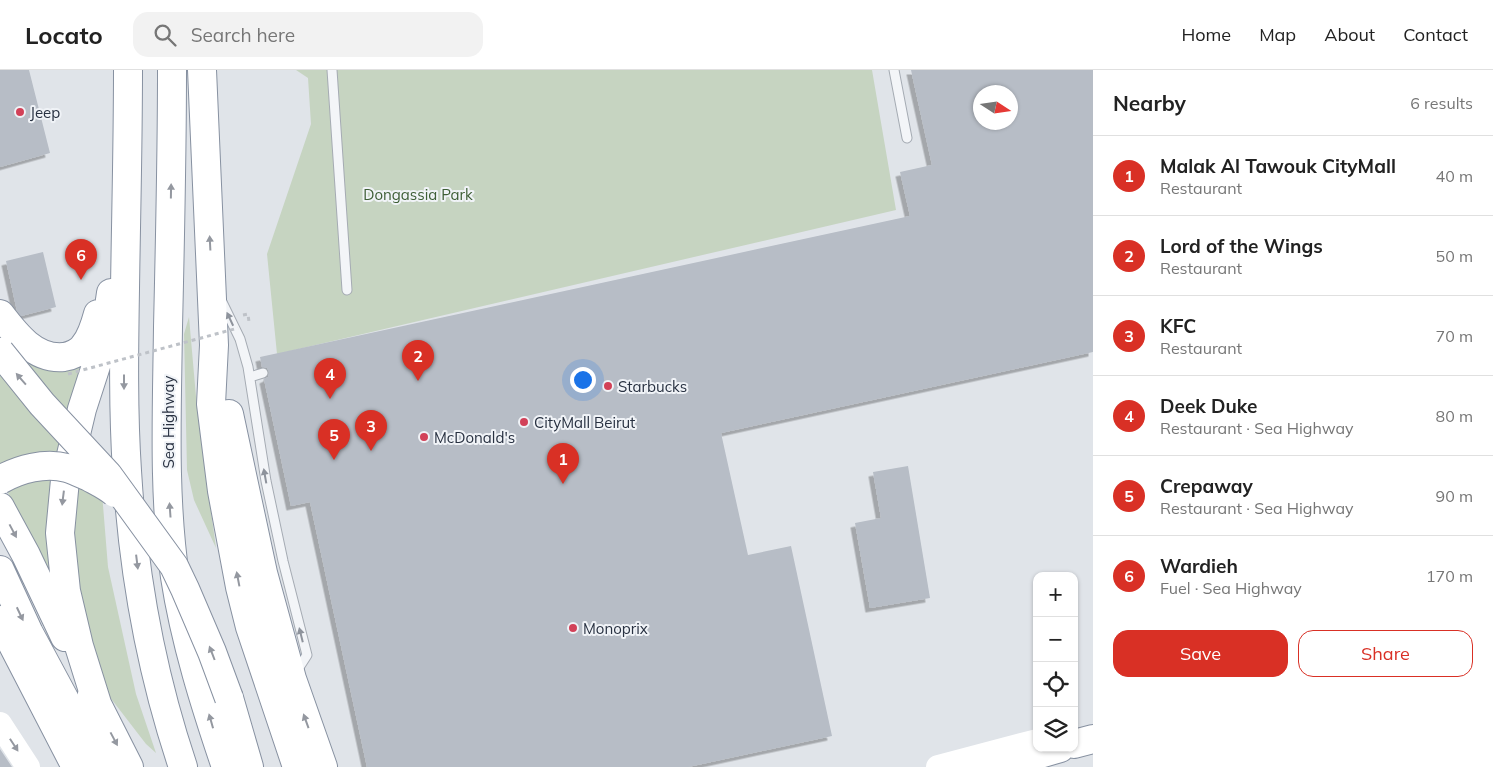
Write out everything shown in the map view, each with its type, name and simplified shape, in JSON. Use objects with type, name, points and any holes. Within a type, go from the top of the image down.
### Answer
[{"type":"highway","points":[[128,70],[124,388],[127,471],[139,582],[147,630],[165,710],[183,767]]},
{"type":"highway","name":"Sea Highway","points":[[172,70],[167,381],[169,508],[175,575],[183,620],[211,722],[226,767]]},
{"type":"highway","points":[[202,70],[214,344],[211,404],[222,491],[240,587],[250,626],[297,767]]},
{"type":"highway","points":[[99,710],[79,646],[66,591],[60,533],[65,480],[82,409],[104,341],[128,130]]},
{"type":"highway","points":[[0,314],[27,345],[58,365],[84,346],[94,326],[114,266]]},
{"type":"highway","points":[[214,344],[263,572],[292,679],[323,767]]},
{"type":"highway","points":[[0,352],[42,404],[108,475],[174,566],[229,698],[250,767]]},
{"type":"highway","points":[[0,480],[10,474],[29,468],[49,466],[67,468],[107,486],[131,507]]},
{"type":"highway","points":[[0,507],[26,555],[99,710],[129,767]]},
{"type":"highway","points":[[0,570],[29,633],[102,767]]},
{"type":"highway","points":[[0,620],[76,767]]},
{"type":"highway","points":[[0,658],[58,767]]},
{"type":"highway","points":[[1078,743],[1093,739]]},
{"type":"highway","points":[[996,767],[1047,752]]},
{"type":"street","points":[[0,352],[58,365]]},
{"type":"street","points":[[0,724],[28,767]]},
{"type":"street","points":[[1078,729],[1093,726]]},
{"type":"street","points":[[938,767],[1033,741]]},
{"type":"lane","points":[[332,70],[347,290]]},
{"type":"lane","points":[[894,70],[907,138]]},
{"type":"lane","points":[[212,281],[240,339],[250,377],[266,481],[306,655],[292,679]]},
{"type":"lane","points":[[250,377],[263,373]]},
{"type":"path","points":[[58,365],[238,328]]},
{"type":"green space","name":"Dongassia Park","points":[[296,70],[872,70],[896,210],[277,354],[267,254],[311,124],[308,78]]},
{"type":"green space","points":[[189,317],[197,408],[216,548],[194,500],[187,470],[184,334]]},
{"type":"green space","points":[[86,356],[55,458],[57,594],[0,476],[0,360],[69,365]]},
{"type":"green space","points":[[80,482],[102,493],[108,567],[136,694],[156,753],[146,744],[109,696],[77,612],[70,497]]},
{"type":"building","name":"Jeep","points":[[0,70],[29,70],[50,153],[0,167]]},
{"type":"building","name":"CityMall Beirut","points":[[911,70],[1093,70],[1093,352],[721,433],[748,555],[791,546],[832,736],[688,767],[367,767],[310,502],[291,506],[264,379],[268,377],[269,372],[267,368],[262,367],[260,357],[910,216],[900,172],[932,165]]},
{"type":"building","points":[[43,252],[56,307],[21,316],[17,311],[6,261]]},
{"type":"building","points":[[908,466],[930,598],[870,608],[855,523],[881,518],[873,472]]},
{"type":"building","points":[[0,749],[12,767],[0,767]]},
{"type":"place","name":"Jeep","points":[[20,112]]},
{"type":"place","name":"Wardieh","points":[[81,280]]},
{"type":"place","name":"Lord of the Wings","points":[[418,381]]},
{"type":"place","name":"Starbucks","points":[[608,386]]},
{"type":"place","name":"Deek Duke","points":[[330,399]]},
{"type":"place","name":"CityMall Beirut","points":[[524,422]]},
{"type":"place","name":"McDonald's","points":[[424,437]]},
{"type":"place","name":"KFC","points":[[371,451]]},
{"type":"place","name":"Crepaway","points":[[334,460]]},
{"type":"place","name":"Malak Al Tawouk CityMall","points":[[563,484]]},
{"type":"place","name":"Monoprix","points":[[573,628]]}]
